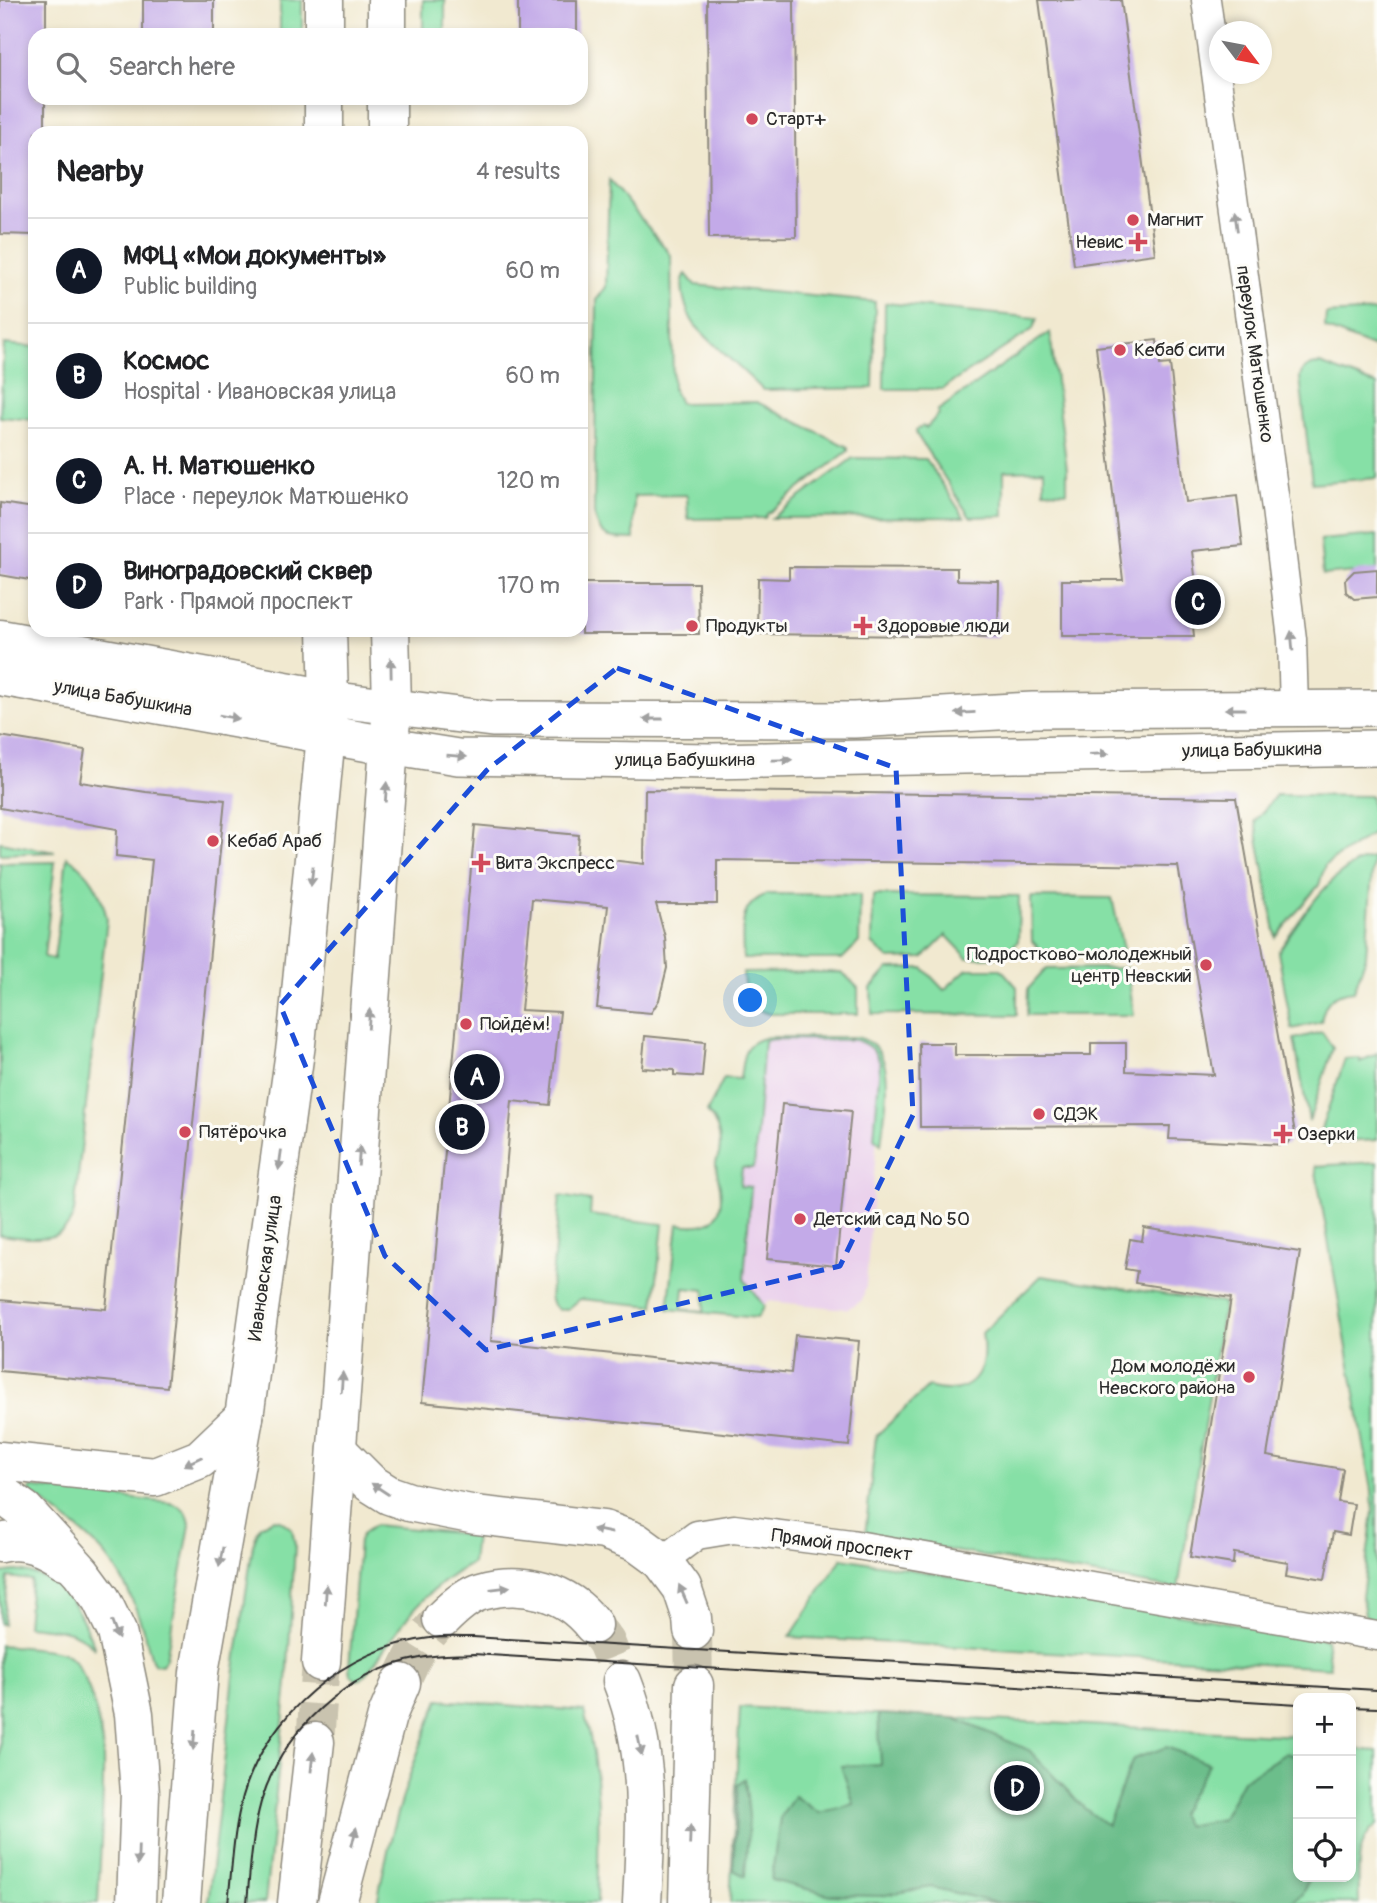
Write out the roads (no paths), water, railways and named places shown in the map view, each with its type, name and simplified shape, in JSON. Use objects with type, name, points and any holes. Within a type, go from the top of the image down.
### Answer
[{"type":"main road","points":[[324,0],[324,28]]},
{"type":"main road","points":[[387,0],[387,28]]},
{"type":"main road","points":[[324,105],[324,126]]},
{"type":"main road","points":[[387,105],[387,126]]},
{"type":"main road","name":"Ивановская улица","points":[[181,1903],[199,1672],[244,1417],[296,1044],[328,717],[327,637]]},
{"type":"main road","points":[[321,1662],[389,747],[390,637]]},
{"type":"main road","name":"улица Бабушкина","points":[[0,639],[328,717],[389,747]]},
{"type":"main road","name":"улица Бабушкина","points":[[0,676],[328,717]]},
{"type":"main road","points":[[0,1461],[155,1477],[200,1459],[244,1417]]},
{"type":"main road","points":[[337,1450],[370,1483],[388,1495],[409,1502],[476,1515],[604,1530],[636,1542],[662,1560],[682,1588],[692,1618],[693,1631]]},
{"type":"main road","points":[[0,1493],[25,1511],[81,1572],[101,1599],[117,1632],[134,1714],[140,1793],[136,1903]]},
{"type":"main road","points":[[0,1543],[25,1541],[46,1548],[81,1572]]},
{"type":"main road","points":[[442,1619],[479,1591],[532,1587],[558,1596],[584,1614],[593,1625]]},
{"type":"main road","points":[[622,1681],[632,1707],[643,1760],[646,1830],[642,1903]]},
{"type":"main road","points":[[337,1903],[387,1716],[401,1683]]},
{"type":"main road","points":[[688,1903],[694,1685]]},
{"type":"main road","points":[[297,1903],[315,1742]]},
{"type":"street","name":"переулок Матюшенко","points":[[1206,0],[1281,548],[1292,639],[1294,709]]},
{"type":"street","name":"улица Бабушкина","points":[[328,717],[391,706],[492,719],[853,720],[1033,710],[1377,708]]},
{"type":"street","name":"улица Бабушкина","points":[[389,747],[458,757],[712,761],[1377,748]]},
{"type":"street","name":"Прямой проспект","points":[[662,1560],[697,1535],[734,1529],[851,1544],[1377,1636]]},
{"type":"tunnel","points":[[401,1683],[418,1649],[442,1619]]},
{"type":"tunnel","points":[[593,1625],[606,1642],[622,1681]]},
{"type":"tunnel","points":[[693,1631],[694,1685]]},
{"type":"tunnel","points":[[315,1742],[321,1662]]},
{"type":"tram line","points":[[228,1903],[235,1836],[243,1796],[254,1766],[270,1738],[290,1713],[314,1690],[340,1671],[369,1655],[399,1644],[430,1638],[473,1637],[1377,1690]]},
{"type":"tram line","points":[[247,1903],[261,1802],[271,1776],[301,1728],[321,1708],[367,1676],[393,1665],[427,1657],[473,1654],[1293,1704]]},
{"type":"tram line","points":[[1356,1707],[1377,1708]]},
{"type":"place","name":"Старт+","points":[[752,119]]},
{"type":"place","name":"Магнит","points":[[1133,220]]},
{"type":"place","name":"Невис","points":[[1138,242]]},
{"type":"place","name":"Кебаб сити","points":[[1120,350]]},
{"type":"place","name":"А. Н. Матюшенко","points":[[1198,602]]},
{"type":"place","name":"Продукты","points":[[692,626]]},
{"type":"place","name":"Здоровые люди","points":[[863,626]]},
{"type":"place","name":"Кебаб Араб","points":[[213,841]]},
{"type":"place","name":"Вита Экспресс","points":[[481,863]]},
{"type":"place","name":"Подростково-молодежный центр Невский","points":[[1206,965]]},
{"type":"place","name":"Пойдём!","points":[[466,1024]]},
{"type":"place","name":"МФЦ «Мои документы»","points":[[477,1077]]},
{"type":"place","name":"СДЭК","points":[[1039,1114]]},
{"type":"place","name":"Космос","points":[[462,1127]]},
{"type":"place","name":"Пятёрочка","points":[[185,1132]]},
{"type":"place","name":"Озерки","points":[[1283,1134]]},
{"type":"place","name":"Детский сад № 50","points":[[800,1219]]},
{"type":"place","name":"Дом молодёжи Невского района","points":[[1249,1377]]},
{"type":"place","name":"Виноградовский сквер","points":[[1017,1788]]}]
